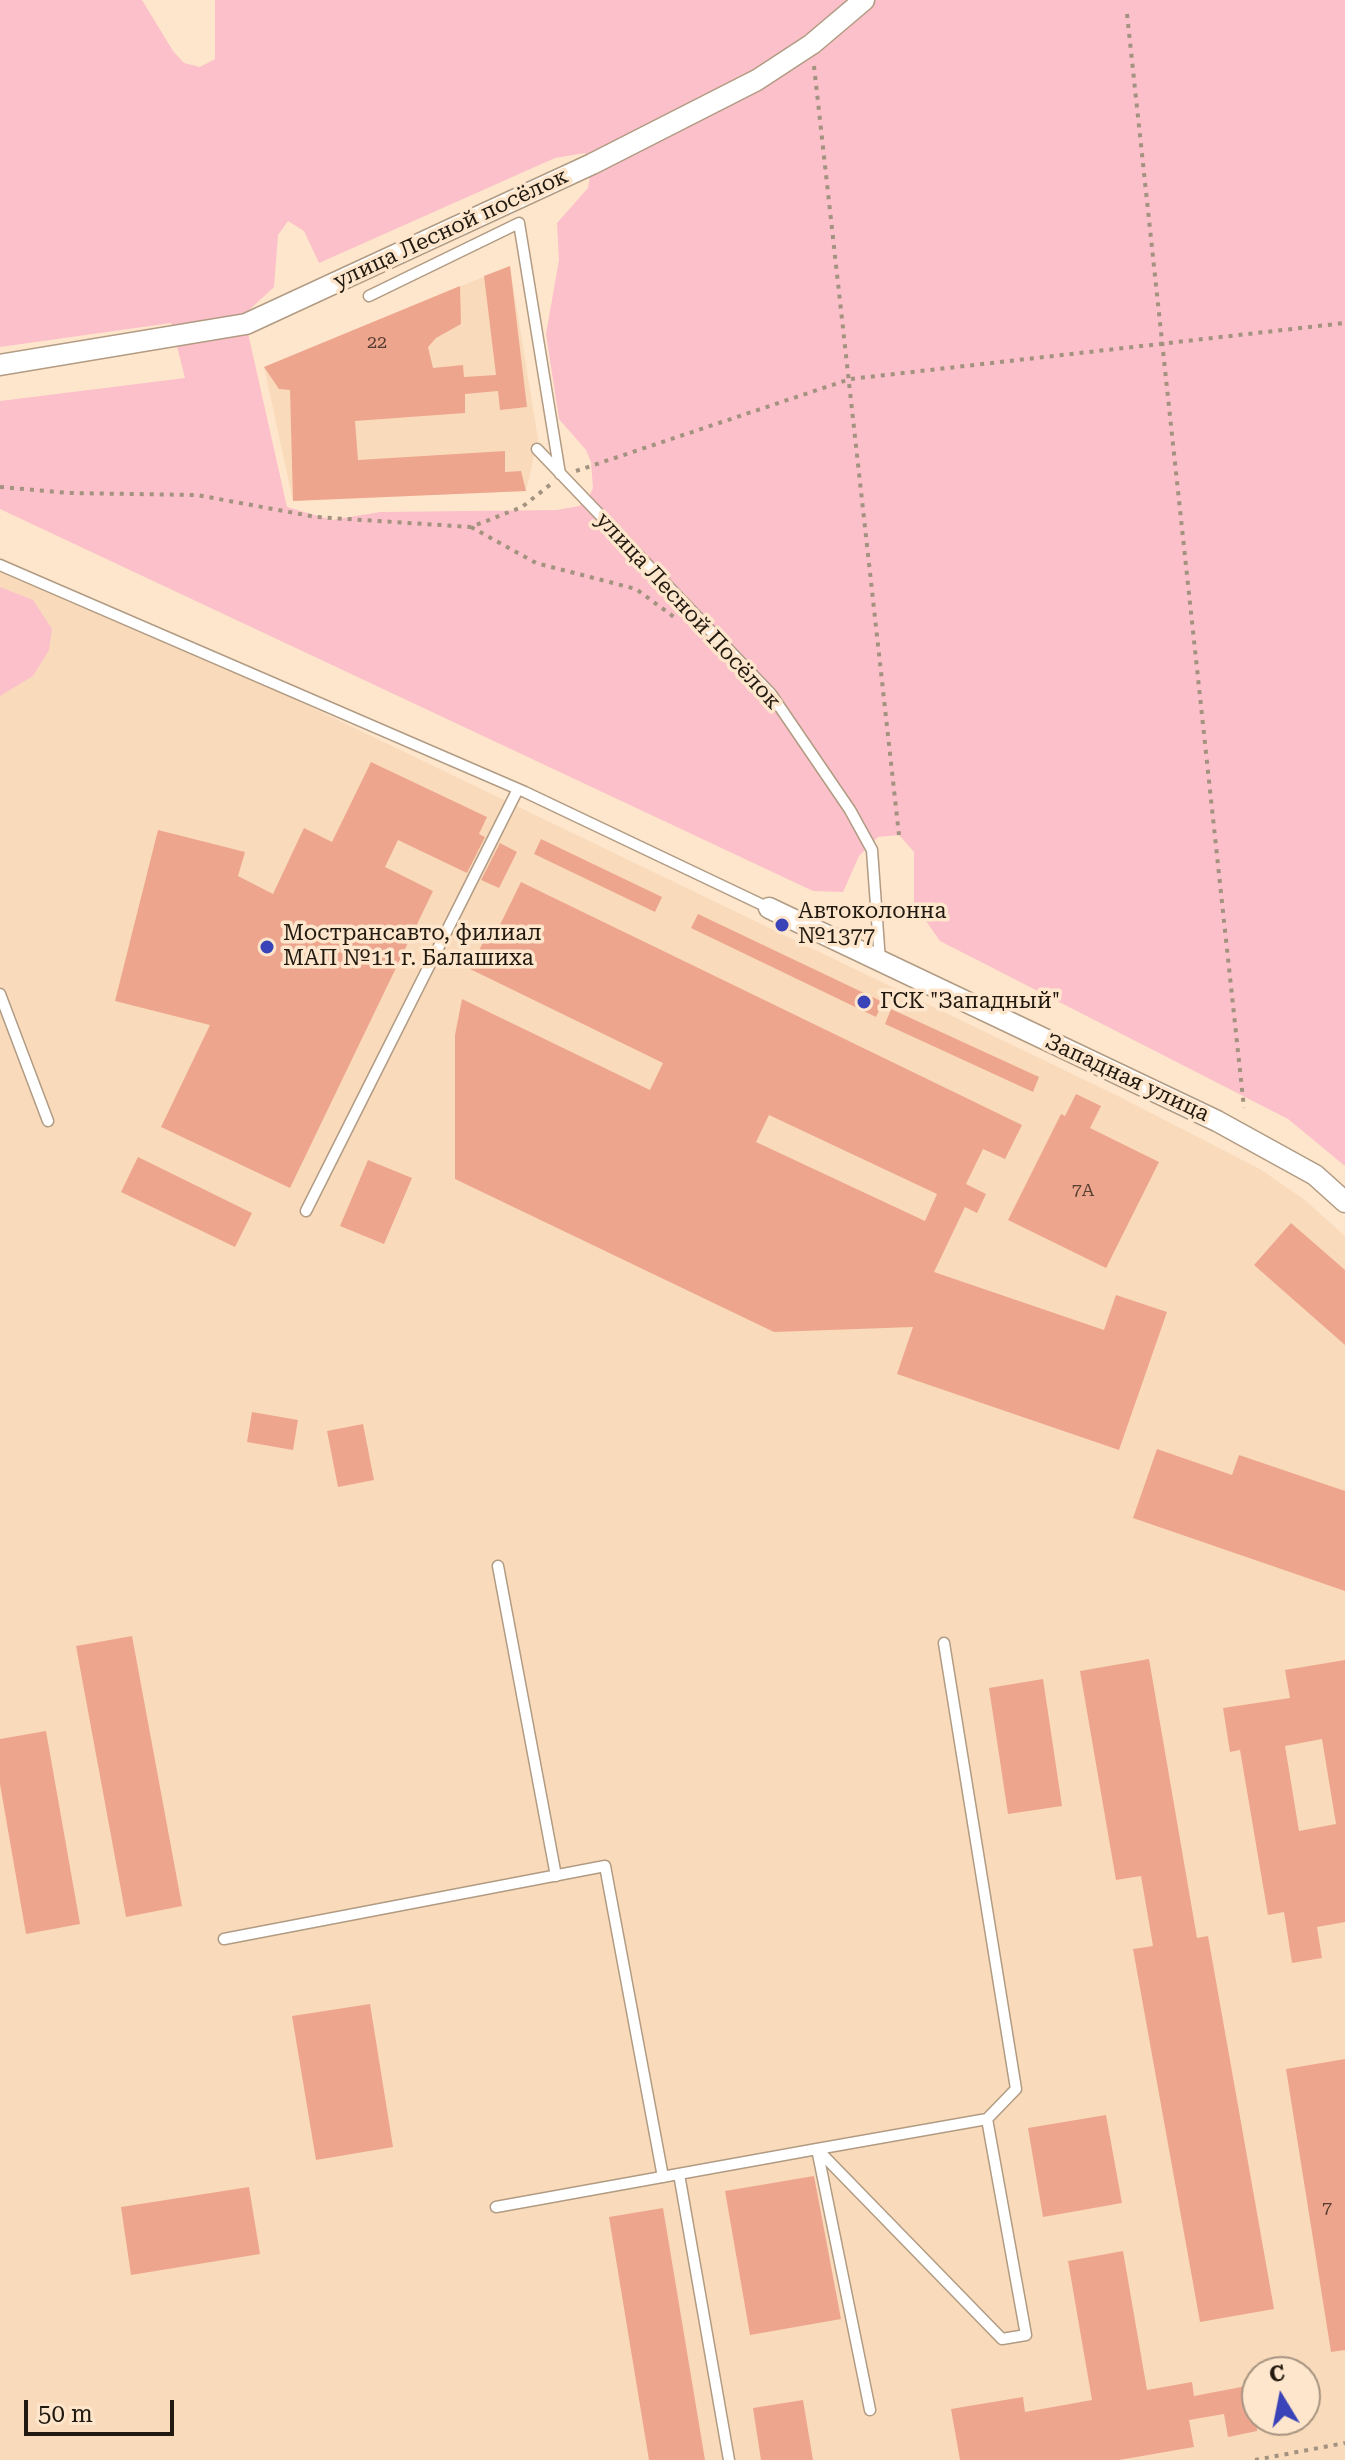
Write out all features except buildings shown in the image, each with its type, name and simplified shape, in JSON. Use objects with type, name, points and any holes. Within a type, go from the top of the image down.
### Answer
[{"type":"street","name":"улица Лесной посёлок","points":[[0,365],[246,324],[515,199],[757,80],[812,44],[864,0]]},
{"type":"street","name":"Западная улица","points":[[769,908],[1217,1121],[1315,1175],[1345,1202]]},
{"type":"lane","points":[[515,199],[561,476]]},
{"type":"lane","points":[[369,296],[519,223]]},
{"type":"lane","name":"улица Лесной Посёлок","points":[[537,449],[771,694],[850,810],[872,850],[880,961]]},
{"type":"lane","points":[[0,565],[518,789],[769,908]]},
{"type":"lane","points":[[306,1211],[518,789]]},
{"type":"lane","points":[[0,994],[48,1121]]},
{"type":"lane","points":[[498,1566],[556,1876]]},
{"type":"lane","points":[[496,2207],[987,2119],[1016,2089],[944,1643]]},
{"type":"lane","points":[[224,1939],[605,1866],[663,2177]]},
{"type":"lane","points":[[817,2149],[1002,2339],[1026,2335],[987,2119]]},
{"type":"lane","points":[[817,2149],[870,2410]]},
{"type":"lane","points":[[679,2174],[729,2460]]},
{"type":"path","points":[[1127,14],[1244,1108]]},
{"type":"path","points":[[812,44],[899,835]]},
{"type":"path","points":[[0,487],[69,493],[197,495],[316,517],[471,527],[522,507],[561,476],[850,379],[1345,323]]},
{"type":"path","points":[[471,527],[536,563],[636,589],[682,623]]},
{"type":"path","points":[[1255,2460],[1345,2443]]},
{"type":"shaded area","points":[[0,0],[142,0],[173,51],[184,63],[200,67],[215,59],[215,0],[1345,0],[1345,1166],[1288,1119],[940,941],[914,904],[914,852],[899,835],[878,837],[859,856],[843,892],[813,891],[0,509],[0,401],[185,378],[171,323],[0,347]],"holes":[[[585,153],[592,164],[588,188],[557,223],[559,260],[546,334],[559,419],[586,450],[591,462],[593,488],[588,499],[579,506],[557,510],[380,512],[332,520],[287,507],[246,324],[247,312],[274,287],[278,235],[288,221],[304,231],[319,263],[555,158]]]},
{"type":"shaded area","points":[[510,266],[538,439],[526,491],[293,501],[264,367]]},
{"type":"shaded area","points":[[0,557],[1114,1094],[1260,1169],[1305,1200],[1345,1236],[1345,2460],[0,2460]]},
{"type":"shaded area","points":[[0,587],[33,600],[52,629],[49,650],[33,676],[0,696]]},
{"type":"place","name":"Автоколонна №1377","points":[[782,925]]},
{"type":"place","name":"Мострансавто, филиал МАП №11 г. Балашиха","points":[[267,947]]},
{"type":"place","name":"ГСК \"Западный\"","points":[[864,1002]]}]
